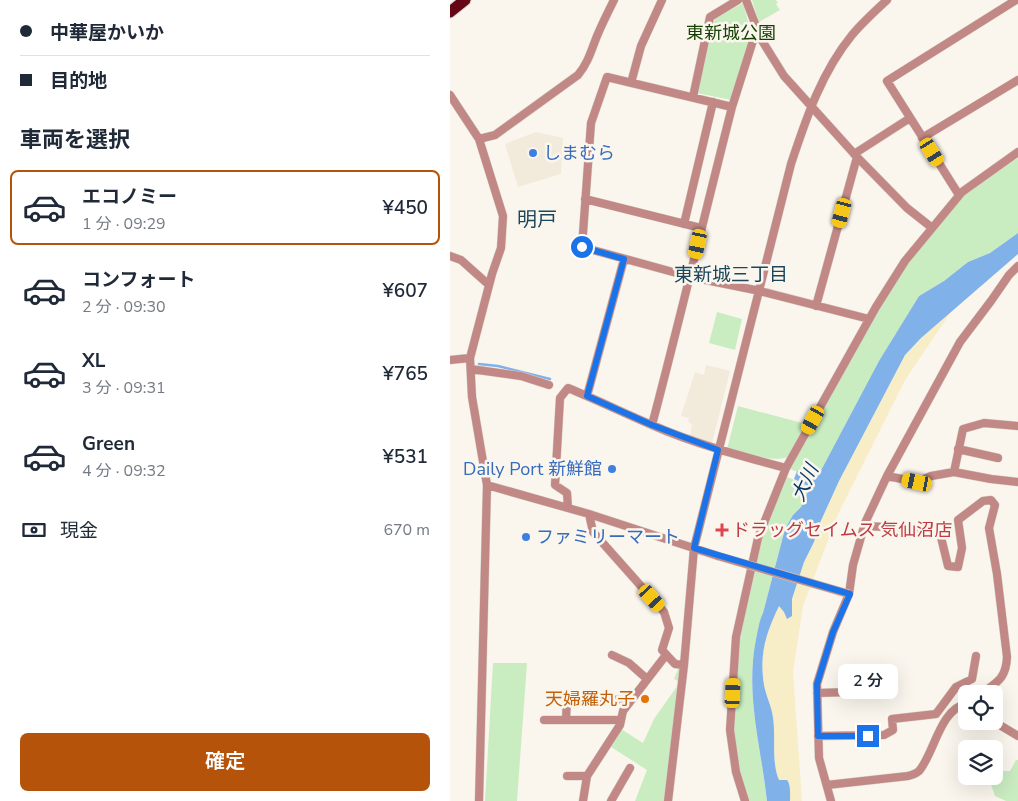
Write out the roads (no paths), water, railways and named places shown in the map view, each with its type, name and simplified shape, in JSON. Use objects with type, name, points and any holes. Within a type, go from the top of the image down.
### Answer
[{"type":"highway","points":[[450,12],[465,0]]},
{"type":"street","points":[[479,139],[495,135],[578,75],[590,57],[596,38],[614,0]]},
{"type":"street","points":[[631,83],[641,46],[662,0]]},
{"type":"street","points":[[693,97],[710,17],[738,0]]},
{"type":"street","points":[[746,0],[761,39],[784,76],[907,208],[931,227]]},
{"type":"street","points":[[668,801],[684,665],[694,548],[760,291],[790,164],[811,105],[831,66],[852,35],[888,0]]},
{"type":"street","points":[[959,195],[887,81],[1005,3],[1016,0]]},
{"type":"street","points":[[652,425],[691,277],[701,228],[732,106],[757,28]]},
{"type":"street","points":[[732,106],[607,77],[591,123],[582,247],[691,277],[760,291],[869,319]]},
{"type":"street","points":[[922,138],[1018,80]]},
{"type":"street","points":[[450,95],[479,139],[503,216],[500,248],[470,358],[472,397],[487,485],[479,801]]},
{"type":"street","points":[[684,224],[713,102]]},
{"type":"street","points":[[816,306],[856,155],[910,118]]},
{"type":"street","points":[[745,801],[736,772],[730,730],[736,637],[758,538],[786,468],[869,319],[905,261],[959,195],[1018,152]]},
{"type":"street","points":[[585,199],[701,228]]},
{"type":"street","points":[[450,256],[461,260],[489,285]]},
{"type":"street","points":[[587,396],[624,259]]},
{"type":"street","points":[[830,801],[818,758],[817,684],[833,632],[850,594],[853,565],[864,526],[887,476],[960,342],[1009,275],[1018,266]]},
{"type":"street","points":[[450,360],[470,358]]},
{"type":"street","points":[[471,368],[521,376],[550,385]]},
{"type":"street","points":[[568,508],[566,493],[555,485],[560,398],[568,388],[652,425],[718,450],[786,468]]},
{"type":"street","points":[[954,472],[963,429],[984,423],[1018,426]]},
{"type":"street","points":[[958,449],[998,458]]},
{"type":"street","points":[[887,476],[917,482],[931,476],[954,472],[1018,482]]},
{"type":"street","points":[[487,485],[589,514],[718,556],[850,594]]},
{"type":"street","points":[[864,526],[929,529],[940,533],[948,566],[958,566],[962,548],[958,520],[983,501],[992,500],[995,505],[989,528],[997,574],[1007,657],[1006,669],[1002,677],[992,685]]},
{"type":"street","points":[[589,514],[593,532],[664,612],[669,628],[662,650],[675,664],[684,665]]},
{"type":"street","points":[[612,655],[630,663],[647,679]]},
{"type":"street","points":[[583,801],[587,776],[620,725],[622,711],[666,655]]},
{"type":"street","points":[[818,736],[884,736],[893,730],[892,719],[936,714],[956,687],[972,680],[976,656]]},
{"type":"street","points":[[817,693],[851,692]]},
{"type":"street","points":[[566,720],[567,698],[629,702]]},
{"type":"street","points":[[827,785],[908,776],[918,772],[928,757],[941,726],[958,706]]},
{"type":"street","points":[[544,720],[621,720]]},
{"type":"street","points":[[1003,727],[1018,736]]},
{"type":"street","points":[[611,801],[630,768]]},
{"type":"street","points":[[567,776],[587,776]]},
{"type":"water","name":"大川","points":[[1018,233],[1018,254],[921,338],[905,355],[839,481],[819,525],[792,599],[792,616],[787,619],[779,606],[774,616],[767,635],[762,663],[765,689],[773,718],[774,758],[777,773],[779,780],[787,780],[788,782],[790,801],[767,801],[753,700],[753,660],[760,619],[785,529],[793,515],[801,507],[810,487],[794,479],[797,471],[817,478],[879,361],[919,296],[944,281],[968,262],[990,253]]},
{"type":"waterway","points":[[479,364],[498,366],[550,379]]},
{"type":"place","name":"しまむら","points":[[533,153]]},
{"type":"place","name":"Daily Port 新鮮館","points":[[612,469]]},
{"type":"place","name":"ドラッグセイムス 気仙沼店","points":[[722,530]]},
{"type":"place","name":"ファミリーマート","points":[[526,537]]},
{"type":"place","name":"天婦羅丸子","points":[[645,699]]},
{"type":"district","name":"明戸","points":[[537,219]]},
{"type":"district","name":"東新城三丁目","points":[[731,275]]},
{"type":"park label","name":"東新城公園","points":[[731,33]]}]
